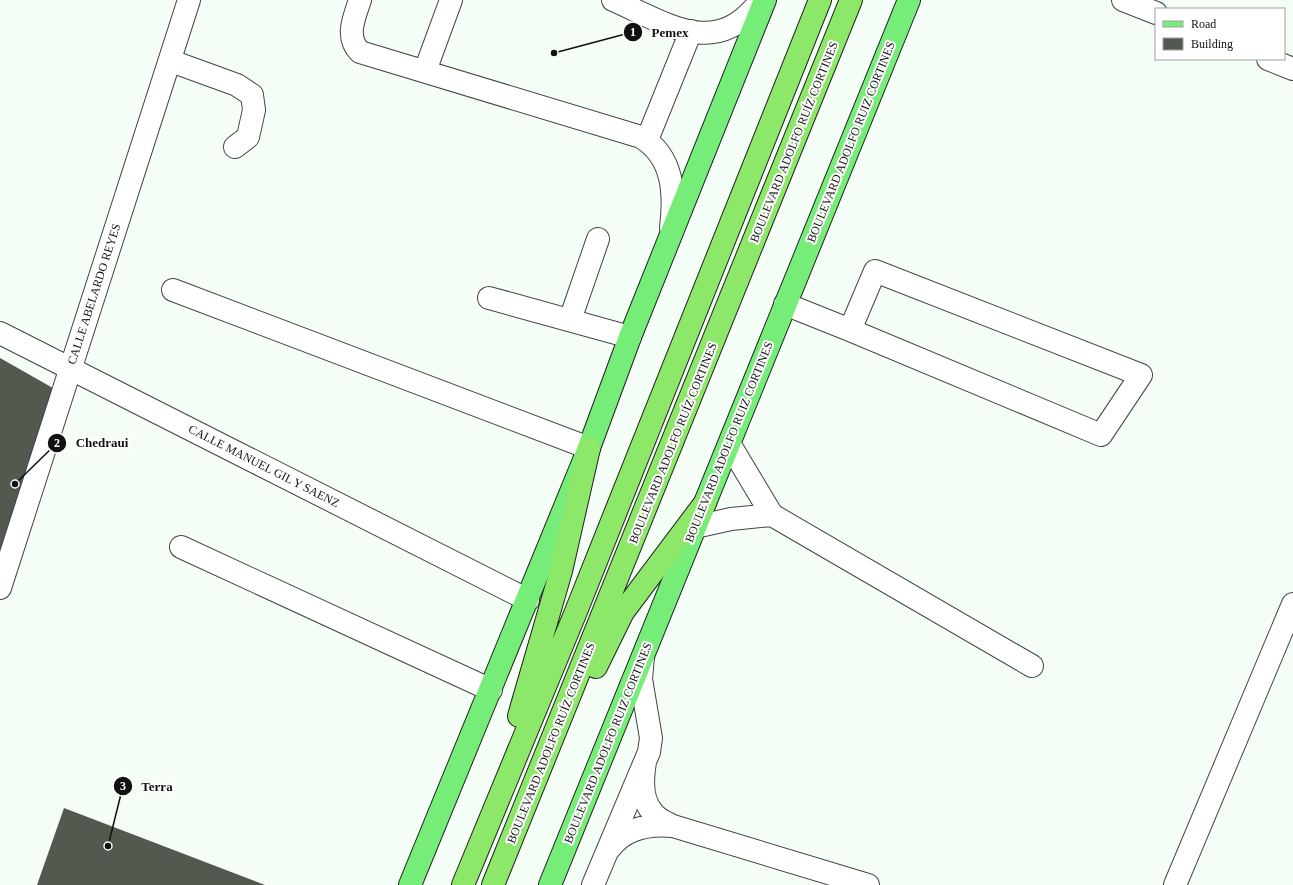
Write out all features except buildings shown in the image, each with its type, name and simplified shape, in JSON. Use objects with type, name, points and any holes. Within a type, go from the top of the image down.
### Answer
[{"type":"highway","points":[[463,885],[575,614],[820,0]]},
{"type":"highway","name":"BOULEVARD ADOLFO RUÍZ CORTINES","points":[[494,885],[852,0]]},
{"type":"highway","points":[[488,825],[561,571],[589,448]]},
{"type":"highway","points":[[512,839],[623,612],[705,503]]},
{"type":"main road","points":[[410,885],[589,448],[670,235],[765,0]]},
{"type":"main road","name":"BOULEVARD ADOLFO RUIZ CORTINES","points":[[550,885],[730,445],[785,304],[909,0]]},
{"type":"street","name":"CALLE ABELARDO REYES","points":[[0,588],[189,0]]},
{"type":"street","points":[[360,0],[351,36],[354,46],[360,52],[641,136],[647,140],[658,152],[669,171],[674,195],[670,235]]},
{"type":"street","points":[[425,71],[451,0]]},
{"type":"street","points":[[613,0],[682,29],[714,33],[739,24],[751,14],[761,0]]},
{"type":"street","points":[[1123,0],[1155,13]]},
{"type":"street","points":[[647,140],[691,31]]},
{"type":"street","points":[[1270,60],[1293,69]]},
{"type":"street","points":[[170,61],[237,86],[252,95],[254,110],[248,137],[235,147]]},
{"type":"street","points":[[570,320],[598,239]]},
{"type":"street","points":[[785,304],[1101,435],[1141,375],[875,271],[850,330]]},
{"type":"street","points":[[173,290],[589,448]]},
{"type":"street","points":[[489,298],[630,337]]},
{"type":"street","name":"CALLE MANUEL GIL Y SAENZ","points":[[0,333],[528,600]]},
{"type":"street","points":[[730,445],[772,515],[1032,666]]},
{"type":"street","points":[[696,527],[731,519],[772,515]]},
{"type":"street","points":[[181,547],[491,690]]},
{"type":"street","points":[[1175,885],[1293,604]]},
{"type":"street","points":[[593,885],[649,752],[651,738],[642,687],[643,657]]},
{"type":"street","points":[[645,762],[643,777],[647,804],[655,815],[673,826]]},
{"type":"street","points":[[606,854],[614,843],[631,831],[654,825],[673,826],[868,885]]},
{"type":"place","name":"Pemex","points":[[554,53]]},
{"type":"place","name":"Chedraui","points":[[15,484]]},
{"type":"place","name":"Terra","points":[[108,846]]}]
